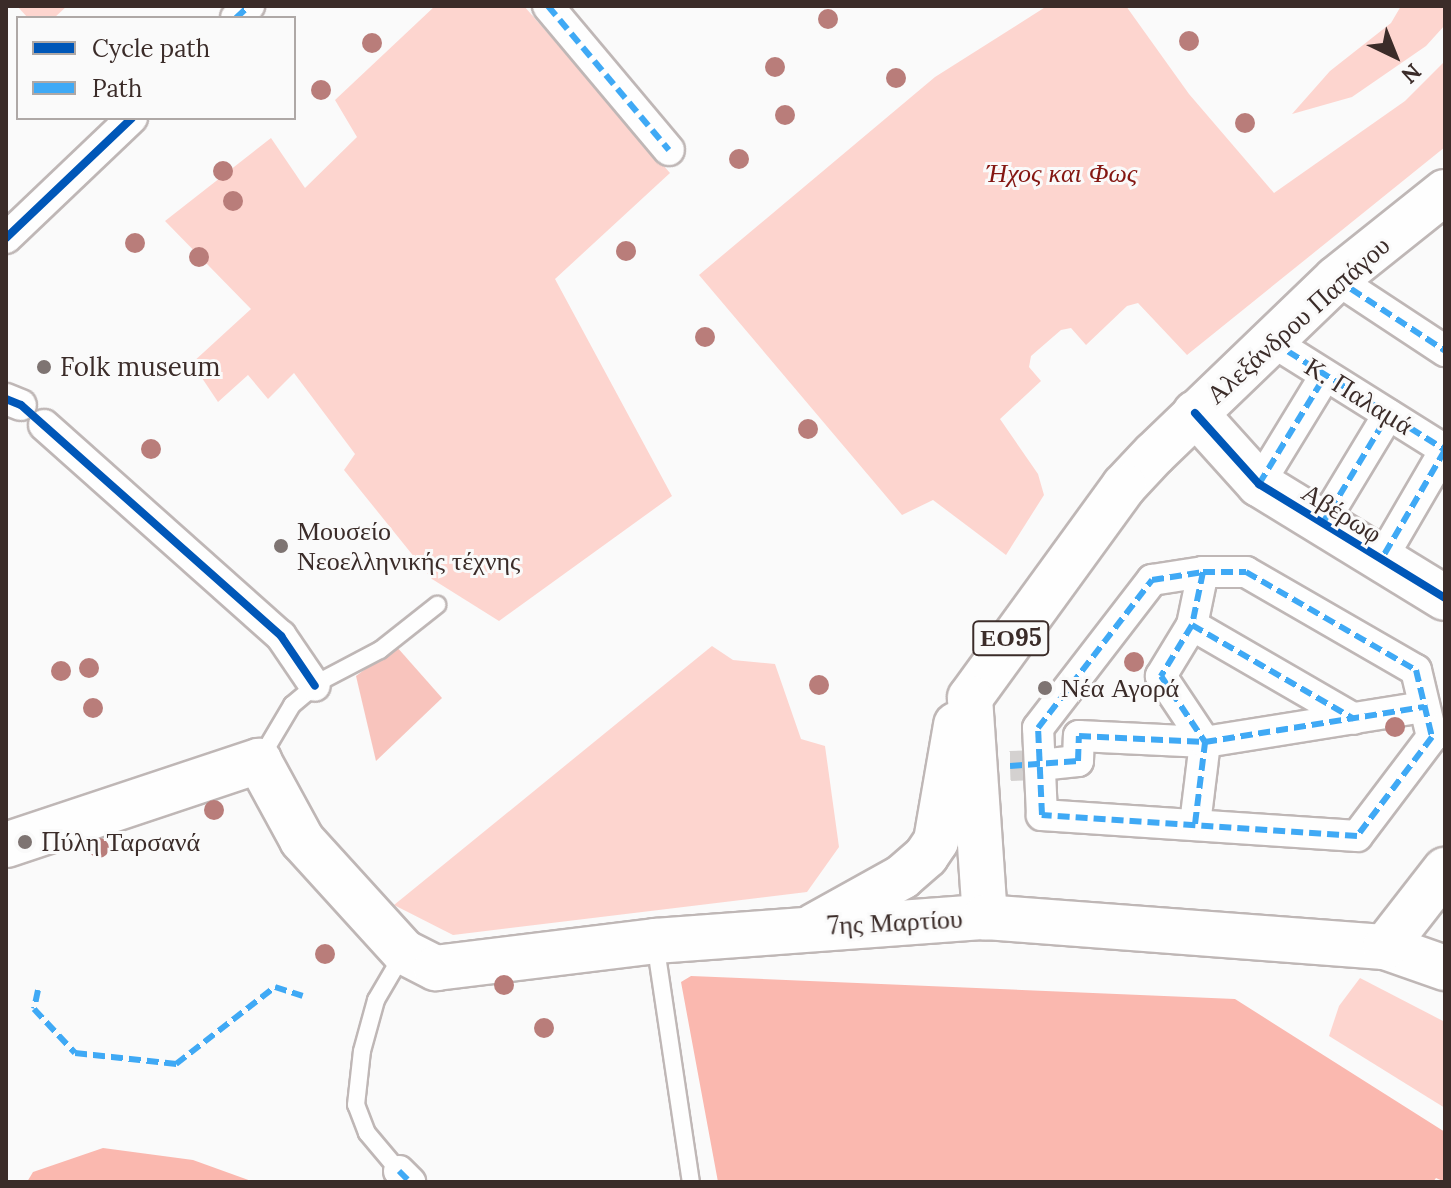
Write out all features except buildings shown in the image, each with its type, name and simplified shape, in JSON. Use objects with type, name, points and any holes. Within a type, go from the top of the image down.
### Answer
[{"type":"main road","name":"Αλεξάνδρου Παπάγου","points":[[814,926],[902,877],[931,849],[954,729],[970,698],[1124,486],[1195,413],[1336,279],[1445,192]]},
{"type":"main road","name":"Αβέρωφ","points":[[1195,413],[1259,484],[1321,526],[1445,598]]},
{"type":"main road","points":[[970,698],[985,917]]},
{"type":"main road","points":[[6,845],[259,761]]},
{"type":"main road","name":"7ης Μαρτίου","points":[[259,761],[302,840],[404,952],[436,968],[655,941],[814,926],[985,917],[1385,947],[1445,968]]},
{"type":"main road","points":[[1385,947],[1445,870]]},
{"type":"street","points":[[548,6],[669,150]]},
{"type":"street","points":[[6,238],[130,120]]},
{"type":"street","points":[[1336,279],[1445,351]]},
{"type":"street","name":"Κ. Παλαμά","points":[[1273,342],[1445,450]]},
{"type":"street","points":[[1259,484],[1325,376]]},
{"type":"street","points":[[1321,526],[1388,415]]},
{"type":"street","points":[[44,425],[281,636],[315,686]]},
{"type":"street","points":[[1381,560],[1445,450]]},
{"type":"street","points":[[1246,572],[1416,670],[1421,708],[1432,737],[1357,836],[1195,820],[1042,815],[1045,765],[1038,728],[1152,580],[1246,572]]},
{"type":"street","points":[[1195,820],[1205,742],[1161,676],[1192,625],[1204,576]]},
{"type":"street","points":[[1192,625],[1354,719]]},
{"type":"street","points":[[1045,765],[1078,761],[1079,736],[1205,742],[1421,708]]},
{"type":"lane","points":[[259,761],[280,720],[315,686],[380,650],[437,605]]},
{"type":"lane","points":[[655,941],[691,1182]]},
{"type":"lane","points":[[404,952],[376,1000],[356,1105],[367,1133],[404,1176]]},
{"type":"green space","points":[[17,6],[67,6],[56,16],[26,16]]},
{"type":"green space","points":[[435,6],[524,6],[670,173],[555,279],[672,496],[499,621],[432,579],[344,470],[355,454],[294,373],[268,399],[248,375],[218,402],[192,363],[251,309],[165,221],[271,138],[305,188],[357,137],[335,100]]},
{"type":"green space","name":"Ήχος και Φως","points":[[1047,6],[1126,6],[1189,94],[1274,193],[1405,101],[1445,61],[1445,147],[1187,355],[1138,303],[1127,306],[1086,345],[1071,328],[1061,330],[1031,356],[1029,367],[1041,381],[1000,419],[1038,474],[1044,495],[1006,555],[933,500],[902,515],[699,275],[935,77]]},
{"type":"green space","points":[[1401,6],[1445,6],[1445,25],[1426,46],[1352,97],[1292,114],[1330,71],[1391,23]]},
{"type":"green space","points":[[712,646],[733,660],[775,664],[801,739],[825,746],[839,847],[807,892],[453,935],[394,905]]},
{"type":"green space","points":[[1360,978],[1445,1022],[1445,1108],[1329,1036],[1339,1006]]},
{"type":"shaded area","points":[[396,646],[442,698],[376,761],[356,676]]},
{"type":"shaded area","points":[[691,976],[1235,999],[1445,1132],[1445,1182],[1436,1178],[1433,1182],[718,1182],[681,982]]},
{"type":"shaded area","points":[[103,1148],[193,1160],[254,1182],[27,1182],[33,1172]]},
{"type":"tunnel","points":[[1010,766],[1040,765]]},
{"type":"marked path","points":[[238,16],[249,6]]},
{"type":"marked path","points":[[548,6],[669,150]]},
{"type":"marked path","points":[[1336,279],[1445,351]]},
{"type":"marked path","points":[[1273,342],[1445,450],[1381,560]]},
{"type":"marked path","points":[[1259,484],[1325,376]]},
{"type":"marked path","points":[[1321,526],[1388,415]]},
{"type":"marked path","points":[[1203,572],[1246,572],[1416,670],[1432,737],[1357,836],[1042,815],[1038,728],[1152,580],[1203,572]]},
{"type":"marked path","points":[[1203,572],[1192,625],[1161,676],[1205,742]]},
{"type":"marked path","points":[[1192,625],[1354,719]]},
{"type":"marked path","points":[[1195,824],[1205,742],[1424,707]]},
{"type":"marked path","points":[[1010,766],[1078,761],[1079,736],[1205,742]]},
{"type":"marked path","points":[[38,990],[34,1009],[75,1053],[176,1064],[275,987],[303,996]]},
{"type":"marked path","points":[[399,1171],[410,1182]]},
{"type":"cycle path","points":[[6,238],[130,120]]},
{"type":"cycle path","points":[[6,399],[21,405],[281,636],[315,686]]},
{"type":"cycle path","points":[[1195,413],[1259,484],[1445,598]]},
{"type":"place","name":"Folk museum","points":[[44,367]]},
{"type":"place","name":"Μουσείο Νεοελληνικής τέχνης","points":[[281,546]]},
{"type":"place","name":"Νέα Αγορά","points":[[1045,688]]},
{"type":"place","name":"Πύλη Ταρσανά","points":[[25,842]]}]
